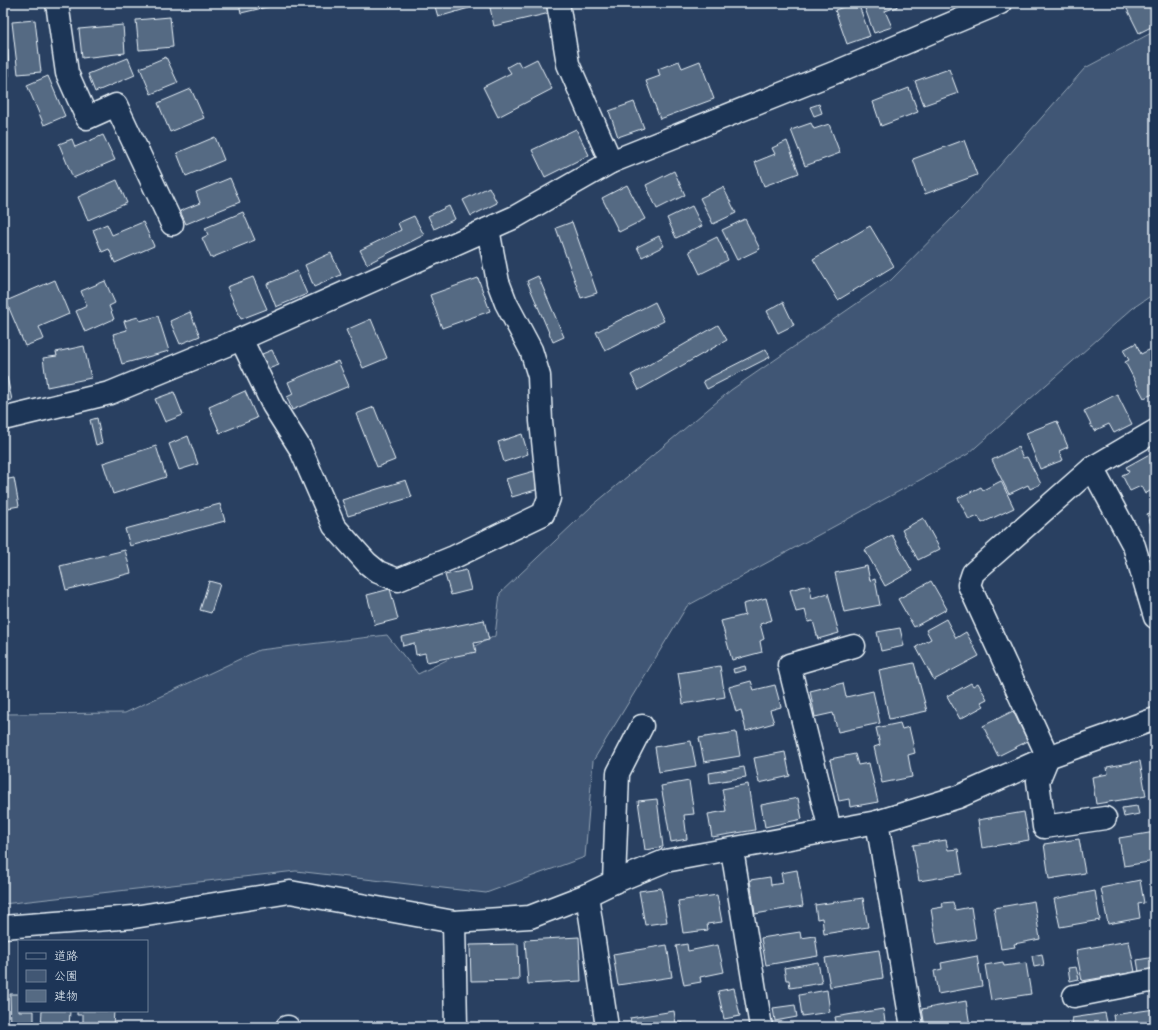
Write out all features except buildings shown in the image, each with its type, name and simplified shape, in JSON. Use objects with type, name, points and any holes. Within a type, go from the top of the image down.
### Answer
[{"type":"street","points":[[57,3],[67,73],[86,118],[116,104],[172,224]]},
{"type":"street","points":[[558,3],[568,64],[611,162]]},
{"type":"street","points":[[3,419],[110,393],[241,339],[515,217],[611,162],[841,70],[1000,3]]},
{"type":"street","points":[[241,339],[273,406],[300,448],[334,526],[367,563],[378,572],[398,580],[454,557],[543,514],[549,498],[541,421],[539,376],[531,350],[506,303],[498,282],[488,229]]},
{"type":"street","points":[[1104,818],[1044,827],[1038,781],[1048,757],[969,585],[973,573],[1092,468],[1155,431]]},
{"type":"street","points":[[1092,468],[1134,546],[1155,617]]},
{"type":"street","points":[[830,830],[789,665],[854,646]]},
{"type":"street","points":[[3,927],[134,917],[290,892],[454,922],[530,917],[587,895],[665,861],[732,850],[877,822],[958,797],[1048,757],[1154,722]]},
{"type":"street","points":[[614,882],[618,773],[642,726]]},
{"type":"street","points":[[877,822],[912,1027]]},
{"type":"street","points":[[732,850],[761,1027]]},
{"type":"street","points":[[587,895],[607,1027]]},
{"type":"street","points":[[454,922],[456,1027]]},
{"type":"street","points":[[1074,996],[1155,980]]},
{"type":"green space","points":[[1155,31],[1155,293],[1133,308],[968,454],[687,606],[593,761],[585,857],[486,893],[296,871],[3,904],[3,714],[125,713],[259,650],[387,635],[418,674],[495,636],[500,593],[592,506],[731,390],[891,280],[966,204],[1085,68]]}]
